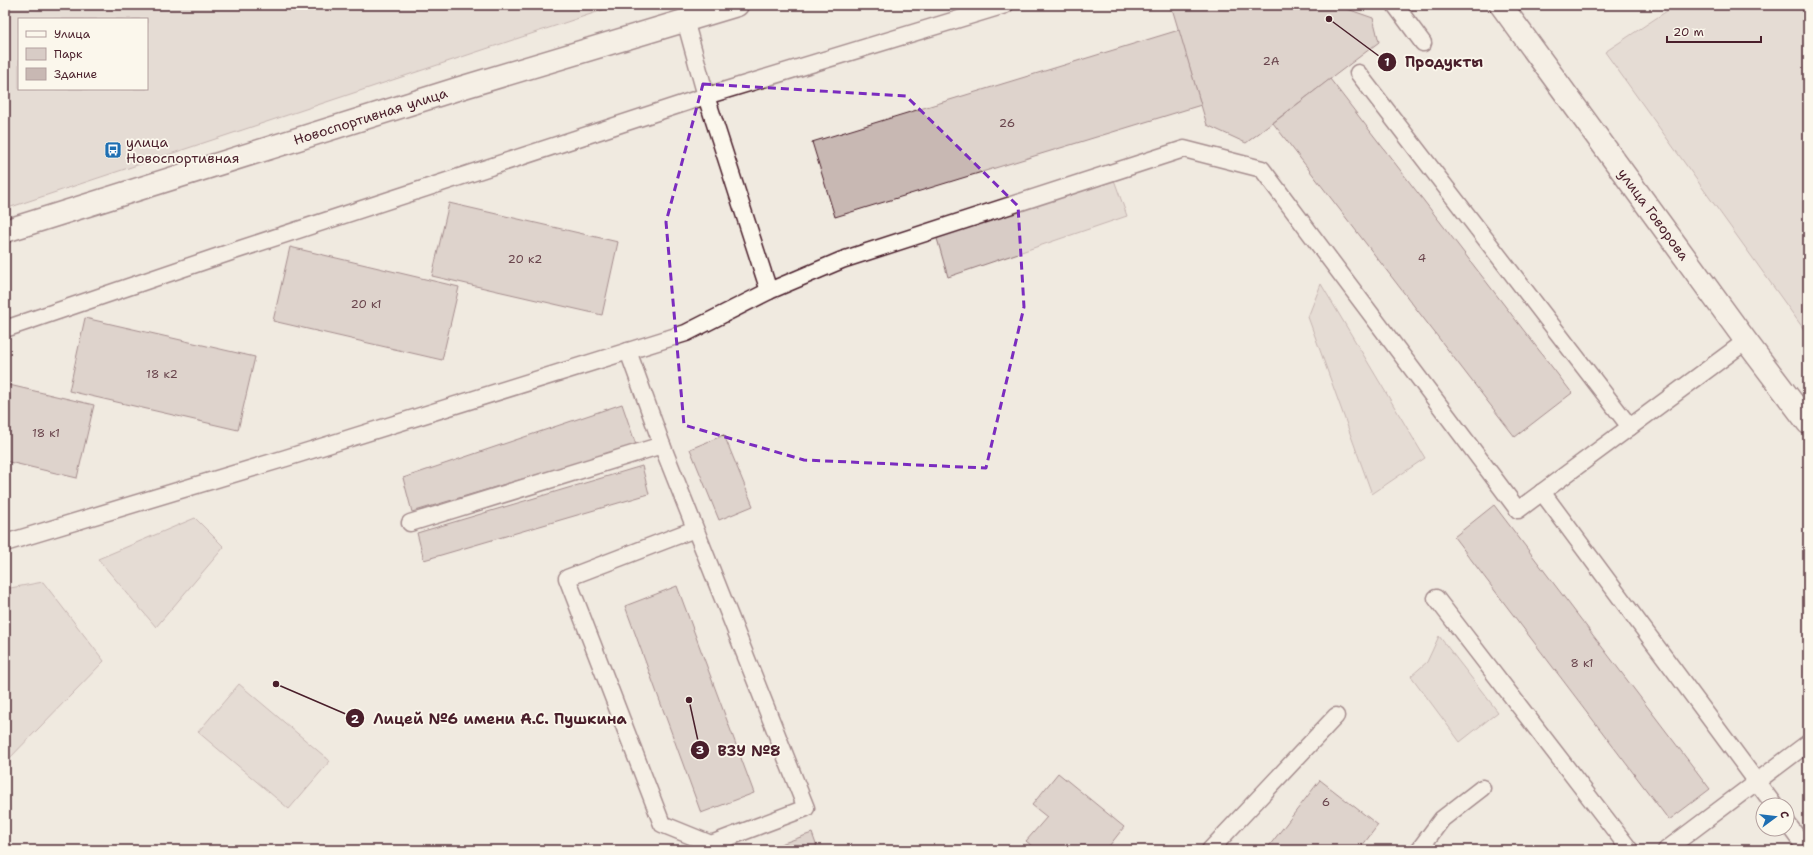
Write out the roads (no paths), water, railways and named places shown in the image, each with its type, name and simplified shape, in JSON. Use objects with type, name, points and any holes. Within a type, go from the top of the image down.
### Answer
[{"type":"main road","name":"Новоспортивная улица","points":[[5,231],[449,92],[737,5]]},
{"type":"main road","name":"улица Говорова","points":[[1501,5],[1808,424]]},
{"type":"lane","points":[[5,329],[249,246],[706,96],[1005,5]]},
{"type":"lane","points":[[1395,5],[1423,42]]},
{"type":"lane","points":[[685,20],[706,96],[769,291]]},
{"type":"lane","points":[[1358,73],[1630,427]]},
{"type":"lane","points":[[5,543],[293,456],[686,333],[769,291],[842,260],[1184,149],[1262,169],[1518,510],[1746,341]]},
{"type":"lane","points":[[628,350],[662,445],[806,808],[711,844],[662,824],[567,578],[695,529]]},
{"type":"lane","points":[[410,523],[662,445]]},
{"type":"lane","points":[[1542,492],[1768,797]]},
{"type":"lane","points":[[1436,598],[1630,850]]},
{"type":"lane","points":[[1210,850],[1336,716]]},
{"type":"lane","points":[[1666,850],[1808,743]]},
{"type":"lane","points":[[1419,850],[1442,819],[1482,788]]},
{"type":"lane","points":[[1795,834],[1807,850]]},
{"type":"place","name":"Продукты","points":[[1329,19]]},
{"type":"place","name":"улица Новоспортивная","points":[[113,150]]},
{"type":"place","name":"Лицей №6 имени А.С. Пушкина","points":[[276,684]]},
{"type":"place","name":"ВЗУ №8","points":[[689,700]]}]
